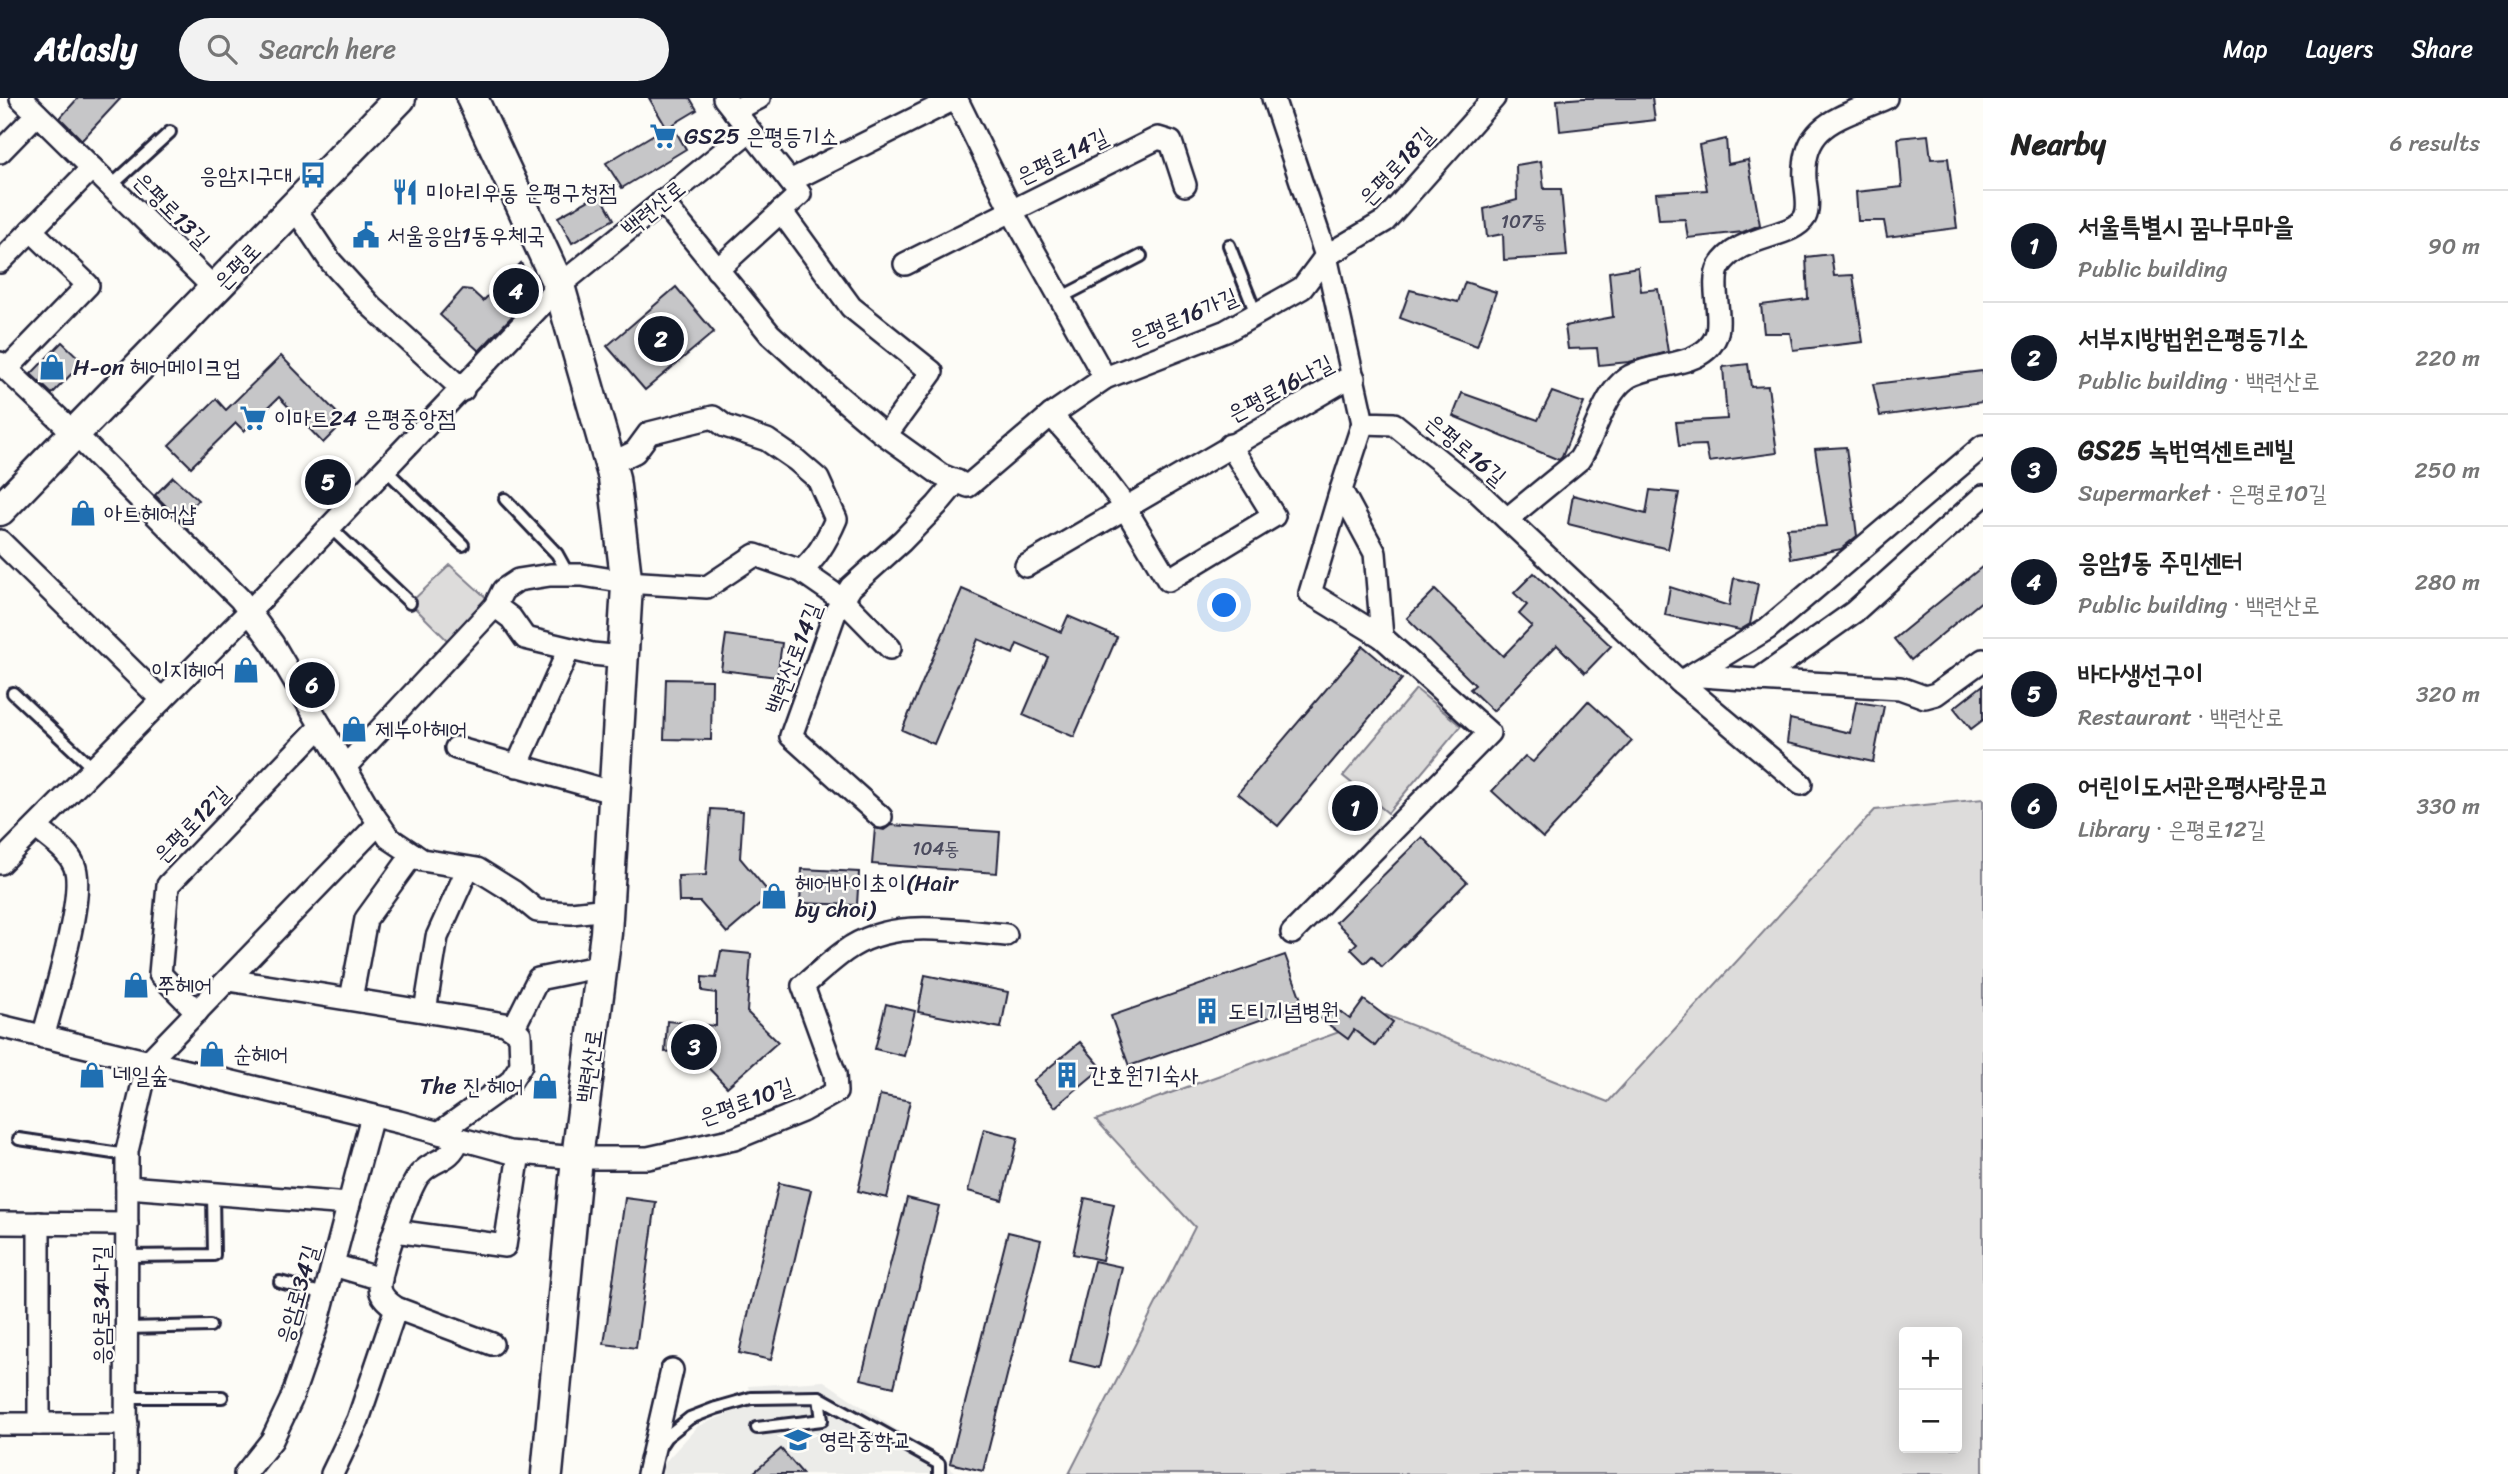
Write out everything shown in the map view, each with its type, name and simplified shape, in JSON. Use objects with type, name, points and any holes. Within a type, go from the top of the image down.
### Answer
[{"type":"main road","name":"은평로","points":[[0,510],[400,98]]},
{"type":"main road","name":"백련산로","points":[[472,98],[559,286],[614,478],[626,582],[608,909],[577,1158],[547,1474]]},
{"type":"street","name":"은평로13길","points":[[21,98],[215,289]]},
{"type":"street","points":[[717,270],[800,194],[729,105],[759,98]]},
{"type":"street","name":"은평로14길","points":[[790,181],[956,98],[1011,210],[1105,378]]},
{"type":"street","points":[[1273,98],[1326,256],[1363,423],[1310,593],[1382,637],[1489,733],[1293,933]]},
{"type":"street","name":"은평로18길","points":[[1326,256],[1385,221],[1494,98]]},
{"type":"street","points":[[1507,519],[1578,460],[1587,449],[1611,395],[1626,379],[1642,371],[1703,352],[1716,335],[1718,269],[1730,254],[1745,244],[1794,226],[1804,219],[1808,210],[1804,160],[1809,142],[1824,126],[1886,98]]},
{"type":"street","points":[[0,152],[37,114]]},
{"type":"street","name":"백련산로","points":[[331,528],[559,286],[749,131]]},
{"type":"street","name":"은평로14길","points":[[905,264],[1158,138],[1171,142],[1185,185]]},
{"type":"street","points":[[0,262],[92,168]]},
{"type":"street","points":[[662,201],[770,334],[835,393],[941,475],[968,486],[1051,415]]},
{"type":"street","points":[[294,207],[331,262],[371,306],[463,390]]},
{"type":"street","points":[[781,212],[851,307],[932,372],[886,435]]},
{"type":"street","points":[[31,230],[89,285],[3,366],[240,599],[272,644],[389,838],[422,860],[477,869],[514,892],[537,911],[571,913],[608,909]]},
{"type":"street","name":"은평로16가길","points":[[1051,415],[1105,378],[1226,331],[1302,288],[1326,256]]},
{"type":"street","name":"은평로16나길","points":[[1026,566],[1230,445],[1343,381],[1354,378]]},
{"type":"street","name":"은평로16나길","points":[[1051,415],[1084,452],[1124,507],[1167,580],[1274,516],[1230,445]]},
{"type":"street","points":[[610,464],[635,452],[649,433],[713,417],[725,426],[767,440],[796,460],[818,480],[836,519],[831,533],[811,563],[801,571]]},
{"type":"street","name":"은평로16길","points":[[1363,423],[1394,424],[1477,491],[1680,682],[1801,784]]},
{"type":"street","points":[[1680,682],[1766,629],[1983,446]]},
{"type":"street","name":"백련산로14길","points":[[881,817],[791,736],[835,613],[851,587],[902,541],[957,481]]},
{"type":"street","points":[[1342,490],[1375,553],[1382,637]]},
{"type":"street","points":[[1758,680],[1854,612],[1983,496]]},
{"type":"street","points":[[0,863],[331,528]]},
{"type":"street","points":[[0,541],[162,700]]},
{"type":"street","points":[[345,767],[495,606],[503,590],[518,580],[550,575],[582,575],[626,582],[707,587],[754,555],[801,571],[843,600],[890,648]]},
{"type":"street","points":[[495,606],[511,618],[525,638],[569,649],[623,657]]},
{"type":"street","points":[[517,766],[569,649]]},
{"type":"street","points":[[1680,682],[1702,676],[1900,688],[1925,697],[1936,694],[1983,660]]},
{"type":"street","name":"은평로12길","points":[[197,1012],[160,974],[168,885],[321,726]]},
{"type":"street","points":[[456,748],[615,793]]},
{"type":"street","points":[[148,1062],[379,823]]},
{"type":"street","points":[[36,827],[69,856],[76,869],[75,917],[43,1037]]},
{"type":"street","points":[[351,999],[366,919],[413,854]]},
{"type":"street","points":[[425,1011],[437,936],[468,868]]},
{"type":"street","name":"은평로10길","points":[[0,1026],[519,1153],[577,1158],[648,1158],[734,1139],[802,1111],[836,1092],[835,1074],[803,986],[847,949],[885,933],[923,928],[1006,935]]},
{"type":"street","points":[[513,1029],[538,979],[602,966]]},
{"type":"street","points":[[228,980],[505,1024],[520,1034],[520,1065],[510,1082],[449,1136],[454,1152],[420,1172],[413,1183],[395,1231],[380,1289],[385,1300],[396,1308],[492,1344]]},
{"type":"street","name":"응암로34나길","points":[[126,1474],[127,1155],[148,1062]]},
{"type":"street","name":"응암로34길","points":[[245,1474],[272,1440],[291,1401],[316,1328],[372,1116]]},
{"type":"street","points":[[395,1231],[505,1247],[519,1153]]},
{"type":"street","points":[[127,1187],[349,1204]]},
{"type":"street","points":[[0,1223],[127,1224]]},
{"type":"street","points":[[39,1223],[39,1424]]},
{"type":"street","points":[[333,1265],[381,1279]]},
{"type":"street","points":[[332,1474],[358,1420],[396,1308]]},
{"type":"street","points":[[649,1469],[671,1370]]},
{"type":"street","points":[[0,1424],[127,1424]]},
{"type":"lane","points":[[111,186],[170,132]]},
{"type":"lane","points":[[1229,245],[1256,314]]},
{"type":"lane","points":[[1060,298],[1141,257]]},
{"type":"lane","points":[[386,470],[463,545]]},
{"type":"lane","points":[[505,499],[558,554],[568,575]]},
{"type":"lane","points":[[331,528],[410,603]]},
{"type":"lane","points":[[12,693],[94,769]]},
{"type":"lane","points":[[19,1139],[127,1155]]},
{"type":"lane","points":[[127,1256],[214,1255],[213,1194]]},
{"type":"lane","points":[[280,1282],[325,1294]]},
{"type":"lane","points":[[127,1328],[210,1326]]},
{"type":"lane","points":[[127,1396],[222,1397]]},
{"type":"lane","points":[[649,1469],[666,1437],[690,1418],[751,1398],[819,1397],[939,1464],[939,1474]]},
{"type":"lane","points":[[757,1428],[822,1420],[819,1397]]},
{"type":"shaded area","points":[[450,565],[490,601],[452,645],[410,603]]},
{"type":"shaded area","points":[[1416,689],[1461,726],[1388,813],[1343,776]]},
{"type":"shaded area","points":[[1983,799],[1983,1474],[1069,1474],[1195,1227],[1096,1120],[1386,1015],[1608,1102],[1875,810]]},
{"type":"shaded area","name":"영락중학교","points":[[824,1381],[934,1455],[957,1474],[663,1474],[665,1462],[698,1426],[752,1404],[748,1386]]},
{"type":"building","points":[[78,98],[121,98],[82,140],[60,118]]},
{"type":"building","points":[[649,98],[690,98],[697,110],[672,125],[686,149],[622,188],[606,163],[666,127]]},
{"type":"building","points":[[1652,98],[1655,120],[1560,131],[1557,100]]},
{"type":"building","points":[[1928,135],[1931,159],[1948,158],[1957,228],[1887,237],[1884,221],[1858,221],[1856,192],[1902,187],[1898,138]]},
{"type":"building","points":[[1726,139],[1728,164],[1748,160],[1760,225],[1743,232],[1688,238],[1685,219],[1659,220],[1656,193],[1707,190],[1699,145]]},
{"type":"building","points":[[1541,161],[1544,189],[1561,189],[1567,256],[1504,260],[1503,234],[1487,237],[1484,209],[1517,200],[1516,165]]},
{"type":"building","points":[[600,194],[614,219],[572,243],[558,217]]},
{"type":"building","points":[[1831,254],[1834,276],[1853,275],[1863,342],[1793,350],[1790,333],[1764,333],[1761,305],[1808,299],[1806,257]]},
{"type":"building","points":[[521,263],[534,293],[479,351],[440,315],[463,289],[471,290],[483,301]]},
{"type":"building","points":[[1638,267],[1641,291],[1658,289],[1668,352],[1629,362],[1599,365],[1597,348],[1568,349],[1565,326],[1613,317],[1609,272]]},
{"type":"building","points":[[1465,282],[1496,292],[1477,346],[1400,318],[1410,290],[1458,302]]},
{"type":"building","points":[[676,287],[714,332],[645,390],[607,346]]},
{"type":"building","points":[[62,342],[83,362],[52,394],[31,374]]},
{"type":"building","points":[[281,356],[345,421],[323,443],[279,397],[244,431],[236,423],[191,467],[169,445],[216,399],[226,410]]},
{"type":"building","points":[[1748,364],[1751,387],[1768,386],[1777,453],[1709,462],[1706,445],[1679,446],[1676,422],[1727,419],[1723,367]]},
{"type":"building","points":[[1983,371],[1983,402],[1880,416],[1873,384]]},
{"type":"building","points":[[1552,392],[1584,403],[1559,460],[1453,416],[1462,393],[1538,420]]},
{"type":"building","points":[[1846,447],[1857,536],[1841,549],[1791,559],[1787,528],[1827,526],[1815,449]]},
{"type":"building","points":[[173,477],[198,500],[180,520],[155,495]]},
{"type":"building","points":[[1650,490],[1679,493],[1668,549],[1568,524],[1573,495],[1646,514]]},
{"type":"building","points":[[1983,566],[1983,600],[1911,660],[1894,639]]},
{"type":"building","points":[[1534,573],[1611,646],[1585,673],[1557,645],[1493,711],[1470,689],[1475,685],[1407,618],[1435,590],[1503,656],[1532,626],[1519,614],[1527,605],[1514,593]]},
{"type":"building","points":[[1734,578],[1758,584],[1750,624],[1740,630],[1665,615],[1670,587],[1729,606]]},
{"type":"building","points":[[962,589],[1061,632],[1068,616],[1117,637],[1074,737],[1023,715],[1048,657],[1017,644],[1013,654],[978,639],[934,744],[902,730]]},
{"type":"building","points":[[726,635],[782,643],[777,677],[721,670]]},
{"type":"building","points":[[1363,646],[1402,679],[1278,826],[1238,793]]},
{"type":"building","points":[[666,679],[712,680],[711,740],[664,739]]},
{"type":"building","points":[[1983,685],[1983,720],[1971,729],[1954,708]]},
{"type":"building","points":[[1588,701],[1632,741],[1543,838],[1492,791],[1525,756],[1533,762]]},
{"type":"building","points":[[1856,702],[1884,706],[1873,762],[1787,743],[1790,719],[1850,733]]},
{"type":"building","points":[[711,809],[743,811],[740,858],[771,895],[727,933],[700,902],[679,902],[678,876],[706,875]]},
{"type":"building","points":[[891,825],[1000,832],[997,873],[872,864],[875,828],[884,830]]},
{"type":"building","points":[[1422,837],[1467,882],[1382,967],[1372,956],[1365,963],[1351,949],[1357,943],[1336,922]]},
{"type":"building","points":[[802,869],[859,872],[857,905],[800,903]]},
{"type":"building","points":[[721,951],[751,954],[747,1012],[778,1042],[727,1087],[691,1050],[665,1052],[667,1021],[716,1026],[716,993],[702,991],[702,977],[716,978]]},
{"type":"building","name":"도티기념병원","points":[[1285,955],[1303,1005],[1129,1066],[1111,1016]]},
{"type":"building","points":[[925,975],[1008,992],[1001,1028],[918,1012]]},
{"type":"building","points":[[1364,1000],[1393,1022],[1375,1046],[1354,1030],[1348,1039],[1321,1019],[1331,1005],[1350,1019]]},
{"type":"building","points":[[886,1004],[915,1011],[904,1056],[875,1049]]},
{"type":"building","name":"간호원기숙사","points":[[1080,1042],[1102,1068],[1055,1107],[1033,1081]]},
{"type":"building","points":[[880,1095],[910,1101],[887,1198],[858,1191]]},
{"type":"building","points":[[984,1129],[1018,1138],[1002,1200],[968,1191]]},
{"type":"building","points":[[779,1183],[811,1190],[771,1360],[739,1353]]},
{"type":"building","points":[[625,1198],[656,1202],[636,1348],[604,1344]]},
{"type":"building","points":[[907,1198],[939,1206],[894,1387],[861,1379]]},
{"type":"building","points":[[1085,1198],[1114,1204],[1102,1260],[1073,1254]]},
{"type":"building","points":[[1008,1232],[1041,1240],[983,1471],[950,1463]]},
{"type":"building","points":[[1094,1261],[1122,1267],[1099,1368],[1070,1361]]},
{"type":"building","points":[[781,1449],[803,1474],[752,1474]]},
{"type":"place","name":"GS25 은평등기소","points":[[663,136]]},
{"type":"place","name":"응암지구대","points":[[313,175]]},
{"type":"place","name":"미아리우동 은평구청점","points":[[405,192]]},
{"type":"place","name":"서울응암1동우체국","points":[[366,235]]},
{"type":"place","name":"응암1동 주민센터","points":[[516,291]]},
{"type":"place","name":"서부지방법원은평등기소","points":[[661,339]]},
{"type":"place","name":"H-on 헤어메이크업","points":[[52,367]]},
{"type":"place","name":"이마트24 은평중앙점","points":[[253,418]]},
{"type":"place","name":"바다생선구이","points":[[328,482]]},
{"type":"place","name":"아트헤어샵","points":[[83,513]]},
{"type":"place","name":"이지헤어","points":[[246,670]]},
{"type":"place","name":"어린이도서관은평사랑문고","points":[[312,685]]},
{"type":"place","name":"제누아헤어","points":[[354,729]]},
{"type":"place","name":"서울특별시 꿈나무마을","points":[[1355,808]]},
{"type":"place","name":"헤어바이초이(Hair by choi)","points":[[774,896]]},
{"type":"place","name":"쭈헤어","points":[[136,985]]},
{"type":"place","name":"도티기념병원","points":[[1207,1011]]},
{"type":"place","name":"GS25 녹번역센트레빌","points":[[694,1047]]},
{"type":"place","name":"순헤어","points":[[212,1054]]},
{"type":"place","name":"네일숲","points":[[92,1075]]},
{"type":"place","name":"간호원기숙사","points":[[1067,1075]]},
{"type":"place","name":"The 진 헤어","points":[[545,1086]]},
{"type":"place","name":"영락중학교","points":[[798,1440]]}]
